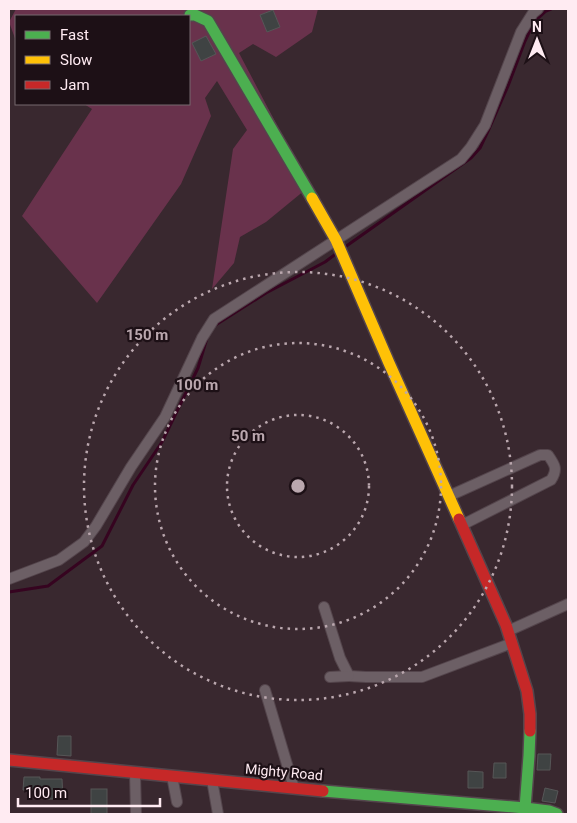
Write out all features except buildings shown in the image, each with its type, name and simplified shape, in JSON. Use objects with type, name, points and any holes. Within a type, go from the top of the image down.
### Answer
[{"type":"street","points":[[9,579],[59,560],[84,542],[165,417],[202,338],[214,319],[461,159],[485,125],[522,32],[533,13],[538,9]]},
{"type":"street","points":[[190,16],[195,15],[208,21],[336,240],[508,631],[527,690],[530,714],[530,756],[525,808]]},
{"type":"street","points":[[449,496],[540,455],[548,455],[555,464],[555,474],[551,480],[462,525]]},
{"type":"street","points":[[508,631],[568,604]]},
{"type":"street","points":[[324,607],[340,658],[349,676]]},
{"type":"street","points":[[330,677],[422,677],[512,643]]},
{"type":"street","points":[[265,690],[294,788]]},
{"type":"street","name":"Mighty Road","points":[[9,760],[294,788],[549,810],[557,814]]},
{"type":"street","points":[[135,773],[136,814]]},
{"type":"street","points":[[172,776],[177,802]]},
{"type":"street","points":[[212,780],[218,814]]},
{"type":"shaded area","points":[[16,9],[318,9],[312,32],[276,57],[253,44],[239,53],[310,188],[266,222],[240,237],[234,263],[212,289],[233,149],[247,130],[217,81],[205,98],[211,116],[181,184],[97,303],[22,216],[92,109],[86,105],[190,105],[190,15],[15,15],[15,38],[9,22]]},
{"type":"waterway","points":[[345,247],[471,158],[480,148],[534,22],[551,9]]},
{"type":"waterway","points":[[214,326],[266,293],[325,262],[337,253]]},
{"type":"waterway","points":[[9,592],[48,586],[102,546],[133,485],[162,442],[198,368],[207,338]]},
{"type":"traffic: fast","points":[[190,15],[195,15],[208,21],[312,198]]},
{"type":"traffic: fast","points":[[525,808],[530,731]]},
{"type":"traffic: fast","points":[[323,791],[525,808],[557,814]]},
{"type":"traffic: slow","points":[[312,198],[336,240],[459,519]]},
{"type":"traffic: jam","points":[[459,519],[506,625],[527,691],[530,731]]},
{"type":"traffic: jam","points":[[9,760],[323,791]]}]
